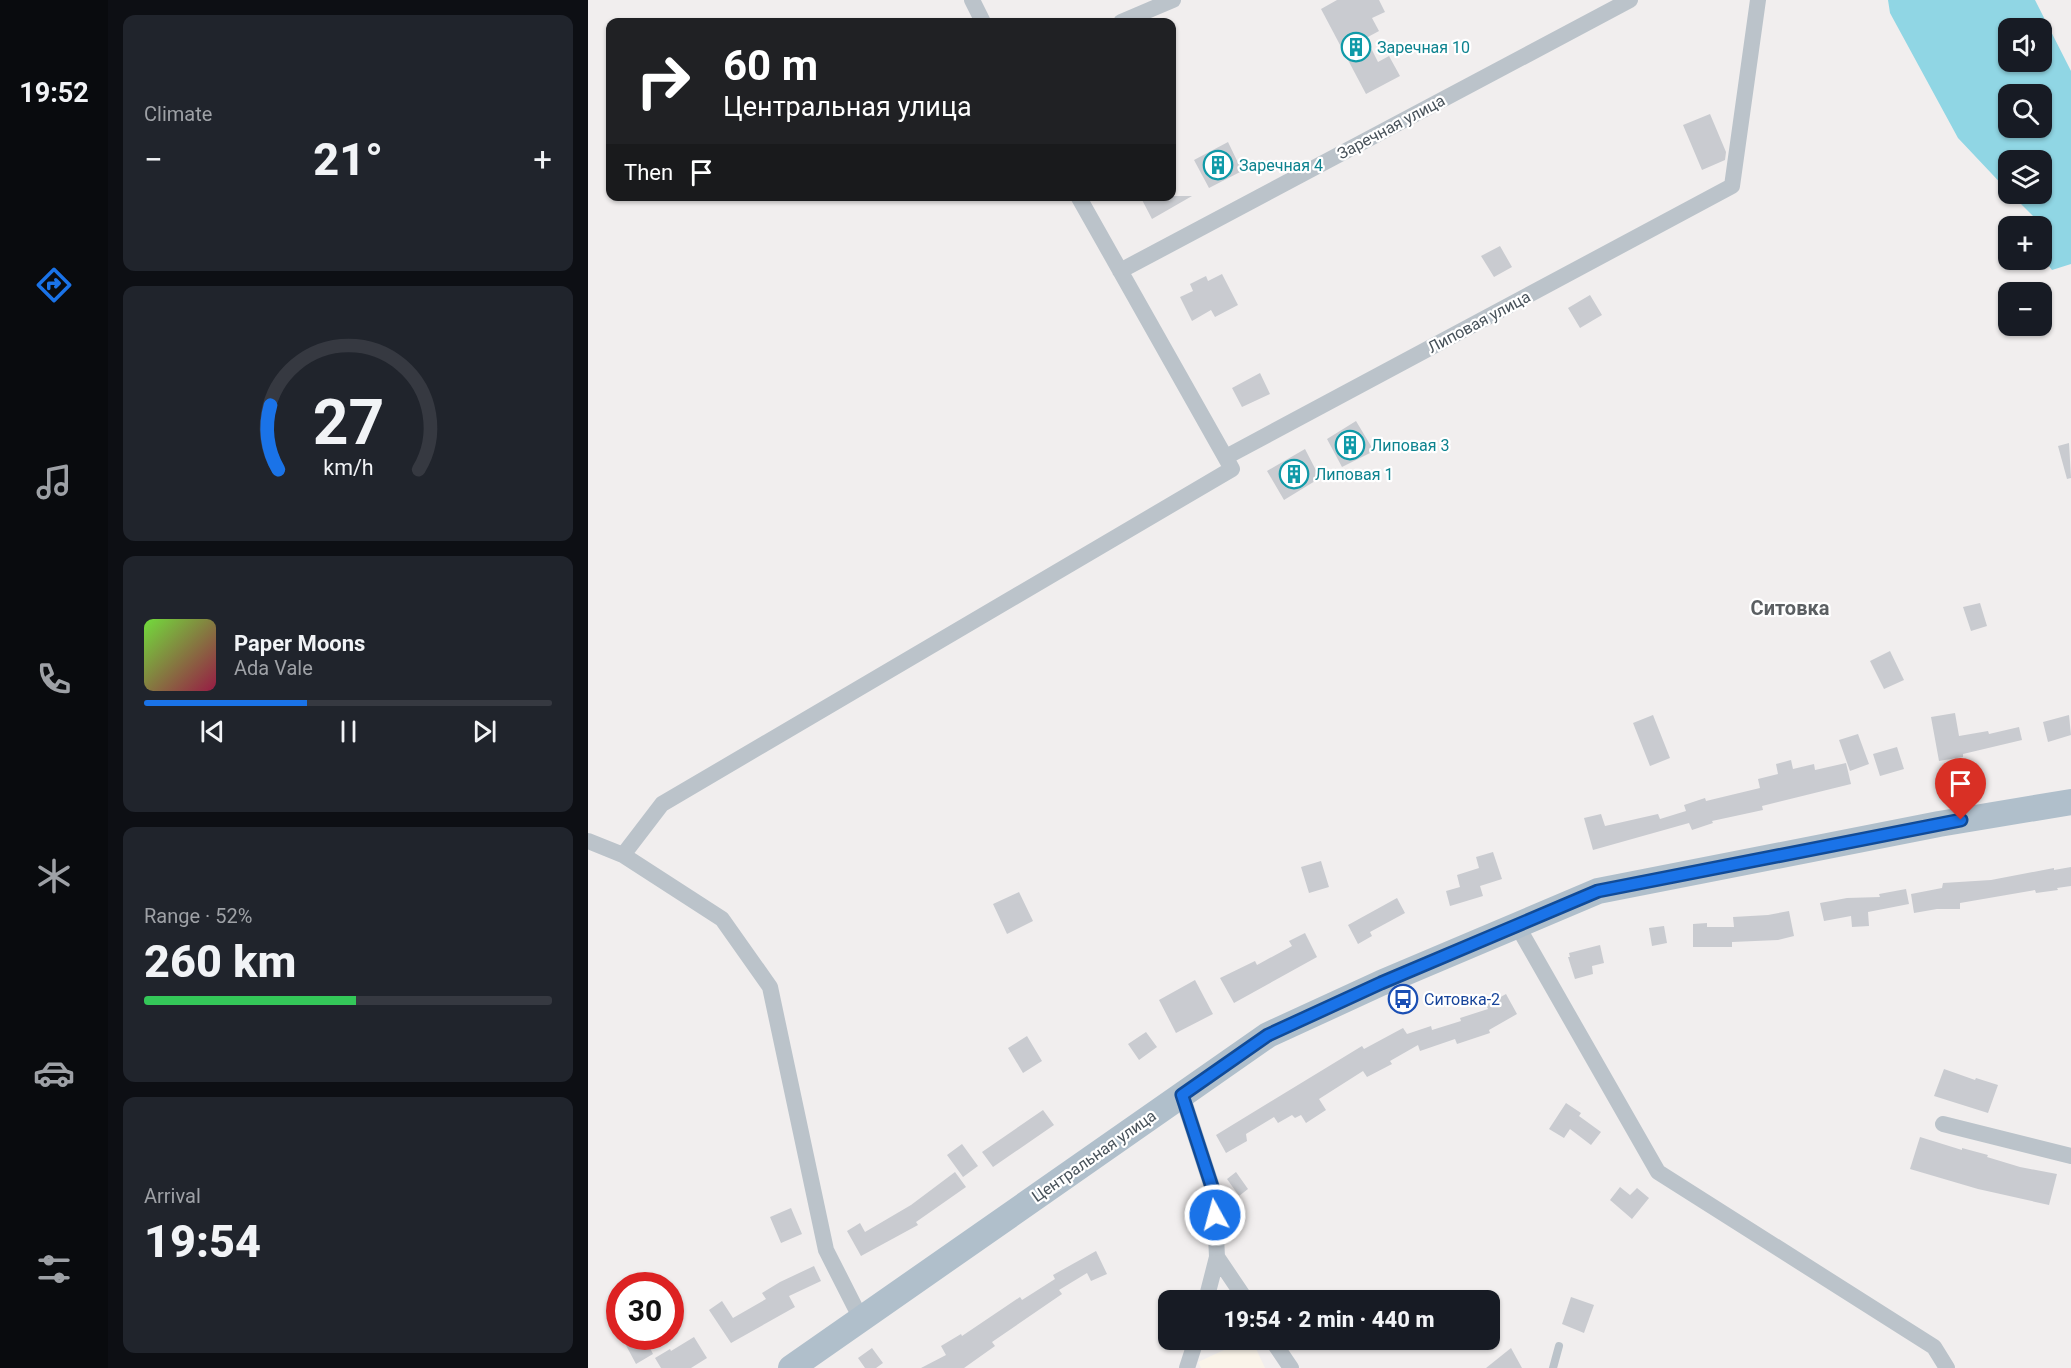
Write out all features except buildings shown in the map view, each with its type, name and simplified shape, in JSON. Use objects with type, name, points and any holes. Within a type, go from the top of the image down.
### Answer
[{"type":"main road","name":"Центральная улица","points":[[791,1368],[1268,1035],[1381,983],[1518,927],[1598,891],[1939,824],[2071,802]]},
{"type":"street","points":[[972,0],[981,18]]},
{"type":"street","points":[[1130,18],[1173,0]]},
{"type":"street","name":"Заречная улица","points":[[1120,271],[1630,0]]},
{"type":"street","name":"Липовая улица","points":[[1226,457],[1732,186],[1758,0]]},
{"type":"street","points":[[623,855],[662,804],[1232,469],[1081,201]]},
{"type":"street","points":[[588,841],[623,855],[722,919],[770,987],[826,1250],[861,1319]]},
{"type":"street","points":[[1518,927],[1658,1172],[1934,1347],[1947,1368]]},
{"type":"street","points":[[1182,1095],[1214,1193],[1216,1257],[1208,1290]]},
{"type":"street","points":[[1943,1124],[2071,1156]]},
{"type":"street","points":[[1216,1257],[1239,1290]]},
{"type":"street","points":[[1187,1368],[1193,1350]]},
{"type":"street","points":[[1279,1350],[1291,1368]]},
{"type":"lane","points":[[1553,1368],[1559,1346]]},
{"type":"shaded area","points":[[1224,1350],[1257,1350],[1265,1368],[1201,1368],[1198,1362]]},
{"type":"water","points":[[1888,0],[2035,0],[2044,18],[1998,18],[1998,72],[2052,72],[2052,34],[2071,71],[2071,264],[2052,270],[2052,216],[2033,216],[2021,204],[2052,204],[2052,150],[1998,150],[1998,180],[1958,138],[1890,13]]},
{"type":"place","name":"Заречная 10","points":[[1356,47]]},
{"type":"place","name":"Заречная 4","points":[[1218,165]]},
{"type":"place","name":"Липовая 3","points":[[1350,445]]},
{"type":"place","name":"Липовая 1","points":[[1294,474]]},
{"type":"place","name":"Ситовка-2","points":[[1403,999]]},
{"type":"district","name":"Ситовка","points":[[1790,608]]},
{"type":"route","points":[[1215,1215],[1214,1193],[1182,1095],[1268,1035],[1381,983],[1598,891],[1961,820]]}]
